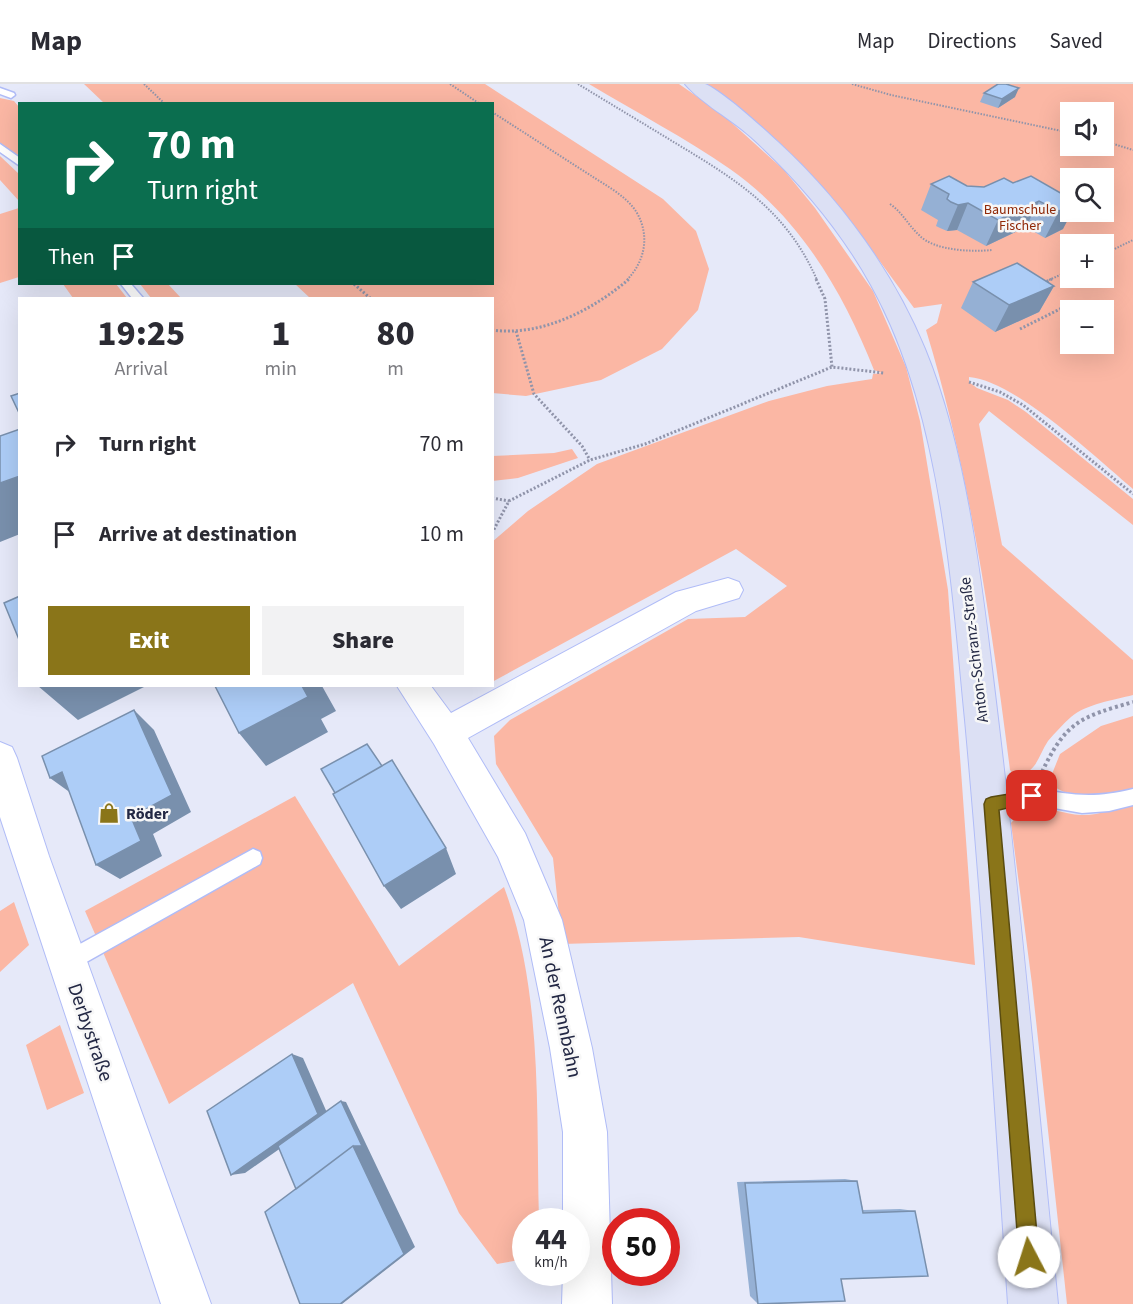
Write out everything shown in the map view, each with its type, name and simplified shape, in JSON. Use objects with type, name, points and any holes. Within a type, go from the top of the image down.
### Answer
[{"type":"main road","name":"Anton-Schranz-Straße","points":[[693,84],[749,125],[816,192],[873,268],[914,350],[933,411],[955,505],[991,804],[1033,1304]]},
{"type":"street","points":[[446,734],[687,601],[728,590]]},
{"type":"street","name":"An der Rennbahn","points":[[414,687],[446,734],[512,846],[543,920],[553,959],[585,1132],[587,1304]]},
{"type":"street","name":"Derbystraße","points":[[0,758],[30,856],[186,1304]]},
{"type":"lane","points":[[0,91],[11,95]]},
{"type":"lane","points":[[0,147],[18,161]]},
{"type":"lane","points":[[127,285],[136,297]]},
{"type":"lane","points":[[991,804],[1032,796],[1082,805],[1109,803],[1133,797]]},
{"type":"lane","points":[[67,962],[253,858]]},
{"type":"path","points":[[144,84],[163,102]]},
{"type":"path","points":[[450,84],[477,102]]},
{"type":"path","points":[[578,84],[734,178],[765,204],[795,241],[812,269],[825,299],[832,367]]},
{"type":"path","points":[[852,84],[891,95],[1060,131]]},
{"type":"path","points":[[494,113],[612,190],[637,212],[647,239],[639,268],[613,295],[571,316],[516,331],[494,330]]},
{"type":"path","points":[[1114,144],[1133,150]]},
{"type":"path","points":[[890,204],[900,211],[920,237],[932,243],[967,252],[992,250]]},
{"type":"path","points":[[1114,249],[1133,240]]},
{"type":"path","points":[[1043,283],[1060,275]]},
{"type":"path","points":[[355,285],[369,297]]},
{"type":"path","points":[[1020,329],[1060,309]]},
{"type":"path","points":[[516,331],[534,394],[582,446],[590,460]]},
{"type":"path","points":[[494,529],[509,501],[590,460],[645,444],[832,367],[884,373]]},
{"type":"path","points":[[969,382],[1000,392],[1023,405],[1133,495]]},
{"type":"path","points":[[494,498],[509,501]]},
{"type":"path","points":[[1032,796],[1049,755],[1064,732],[1083,717],[1133,702]]},
{"type":"green space","points":[[84,84],[485,84],[663,199],[696,231],[709,269],[698,310],[662,349],[601,380],[526,396],[494,393],[494,297],[309,297],[296,285],[494,285],[494,102],[103,102]]},
{"type":"green space","points":[[589,84],[679,84],[722,114],[784,170],[815,208],[873,291],[906,367],[920,421],[948,590],[975,965],[799,937],[562,944],[553,858],[496,764],[494,736],[510,720],[688,619],[745,617],[787,586],[736,549],[494,681],[494,540],[528,511],[597,464],[769,401],[827,386],[872,379],[873,374],[882,373],[874,370],[848,313],[817,259],[778,210],[730,169]]},
{"type":"green space","name":"Baumschule Fischer","points":[[703,84],[1133,84],[1133,489],[1054,422],[1031,406],[987,381],[969,377],[969,382],[977,388],[1008,400],[1026,412],[1133,499],[1133,525],[989,411],[979,424],[1002,545],[1133,660],[1133,695],[1092,706],[1071,717],[1048,741],[1036,764],[1027,772],[1014,775],[1010,770],[987,603],[967,493],[926,330],[937,323],[942,304],[914,308],[852,224],[802,164],[744,114]]},
{"type":"green space","points":[[0,98],[14,101],[18,106],[18,155],[0,143]]},
{"type":"green space","points":[[0,156],[18,173],[18,200],[0,180]]},
{"type":"green space","points":[[18,208],[18,277],[0,283],[0,214]]},
{"type":"green space","points":[[64,285],[117,285],[126,297],[72,297]]},
{"type":"green space","points":[[141,285],[169,285],[180,297],[150,297]]},
{"type":"green space","points":[[572,449],[578,458],[518,478],[494,481],[494,456],[554,453]]},
{"type":"green space","points":[[1133,716],[1133,794],[1080,800],[1048,784],[1060,754],[1101,726]]},
{"type":"green space","points":[[295,796],[399,966],[504,887],[517,927],[526,968],[537,1095],[539,1208],[512,1208],[512,1261],[497,1264],[459,1213],[353,983],[169,1104],[85,911]]},
{"type":"green space","points":[[1133,804],[1133,1304],[1067,1304],[1032,984],[1011,823],[1028,810],[1036,808],[1087,815]]},
{"type":"green space","points":[[14,902],[29,945],[0,972],[0,911]]},
{"type":"green space","points":[[60,1025],[84,1093],[47,1110],[26,1045]]},
{"type":"building","points":[[998,84],[1019,88],[1002,99],[984,93]]},
{"type":"building","points":[[949,176],[967,186],[984,187],[1004,178],[1013,183],[1031,176],[1060,193],[1060,210],[1039,201],[998,220],[968,203],[958,205],[951,202],[947,199],[949,194],[931,184]]},
{"type":"building","points":[[1017,263],[1054,286],[1009,305],[973,282]]},
{"type":"building","points":[[18,394],[18,411],[11,396]]},
{"type":"building","points":[[18,430],[18,477],[0,483],[0,436]]},
{"type":"building","points":[[18,597],[18,637],[4,603]]},
{"type":"building","points":[[216,687],[303,687],[308,697],[239,733]]},
{"type":"building","points":[[134,710],[172,795],[131,817],[141,841],[96,865],[62,772],[50,778],[42,756]]},
{"type":"building","points":[[367,744],[382,766],[335,793],[321,769]]},
{"type":"building","points":[[392,760],[446,848],[384,886],[333,794]]},
{"type":"building","points":[[292,1054],[318,1114],[231,1175],[207,1111]]},
{"type":"building","points":[[341,1101],[362,1146],[353,1146],[296,1189],[278,1146]]},
{"type":"building","points":[[353,1146],[404,1254],[340,1304],[300,1304],[265,1212]]},
{"type":"building","points":[[857,1181],[863,1213],[915,1211],[928,1276],[841,1279],[845,1301],[758,1304],[745,1183]]},
{"type":"place","name":"Röder","points":[[109,813]]},
{"type":"route","points":[[1029,1257],[991,804],[1032,796]]}]
